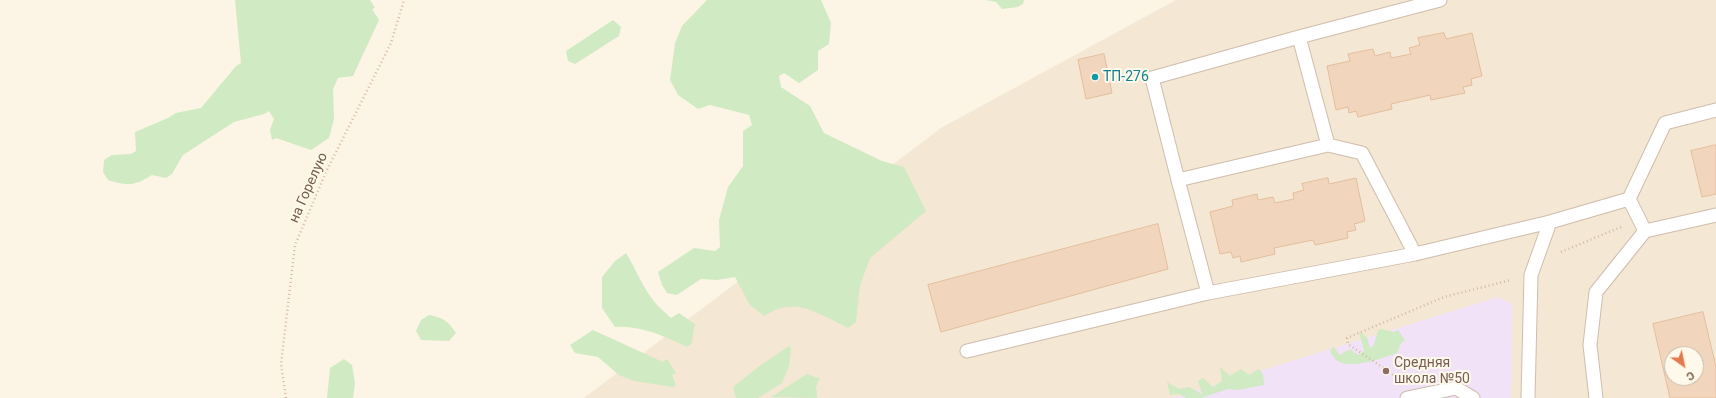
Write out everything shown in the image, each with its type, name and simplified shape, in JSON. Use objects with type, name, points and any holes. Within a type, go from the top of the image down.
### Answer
[{"type":"lane","points":[[1208,293],[1152,78],[1440,0]]},
{"type":"lane","points":[[1299,37],[1328,145]]},
{"type":"lane","points":[[966,351],[1208,293],[1415,254],[1550,222],[1629,198],[1665,123],[1716,110]]},
{"type":"lane","points":[[1178,180],[1328,145],[1362,153],[1415,254]]},
{"type":"lane","points":[[1629,198],[1642,225]]},
{"type":"lane","points":[[1596,398],[1590,345],[1596,292],[1642,225],[1716,215]]},
{"type":"lane","points":[[1528,398],[1531,275],[1550,222]]},
{"type":"lane","points":[[1407,398],[1456,388],[1473,398]]},
{"type":"path","name":"на Горелую","points":[[286,398],[281,364],[295,245],[326,172],[391,43],[404,0]]},
{"type":"path","points":[[1559,253],[1642,225]]},
{"type":"path","points":[[1424,394],[1348,344],[1347,338],[1444,297],[1531,275]]},
{"type":"shaded area","points":[[1176,0],[1716,0],[1716,398],[584,398],[941,128]]},
{"type":"shaded area","name":"Средняя школа №50","points":[[1498,297],[1512,304],[1511,398],[1173,398]]},
{"type":"green space","points":[[235,0],[370,0],[375,8],[372,9],[379,20],[353,76],[338,78],[333,89],[334,119],[329,138],[311,150],[276,138],[272,140],[270,130],[274,119],[269,111],[264,114],[234,122],[183,155],[172,174],[166,178],[152,175],[131,184],[108,180],[103,172],[104,160],[112,155],[131,154],[136,151],[135,132],[176,113],[201,108],[236,66],[241,63]]},
{"type":"green space","points":[[707,0],[821,0],[831,23],[829,44],[818,51],[818,70],[799,83],[784,73],[779,76],[781,87],[810,106],[824,133],[882,161],[904,167],[926,211],[870,258],[860,285],[856,322],[848,328],[807,309],[793,306],[779,309],[764,316],[750,305],[735,277],[717,280],[701,279],[677,295],[667,293],[662,285],[658,272],[694,248],[715,251],[720,247],[719,220],[728,187],[743,166],[743,131],[752,125],[749,115],[710,105],[698,109],[678,95],[670,80],[675,43],[682,26]]},
{"type":"green space","points":[[986,0],[1024,0],[1023,4],[1018,7],[1002,9],[996,2]]},
{"type":"green space","points":[[613,20],[621,27],[619,36],[575,64],[568,61],[566,51]]},
{"type":"green space","points":[[626,253],[649,295],[657,305],[671,318],[679,313],[696,325],[694,327],[692,343],[687,347],[652,332],[633,328],[615,327],[602,308],[602,277],[615,261]]},
{"type":"green space","points":[[429,315],[438,317],[445,321],[453,329],[456,333],[449,341],[421,340],[416,331],[421,320]]},
{"type":"green space","points":[[1381,329],[1394,332],[1398,330],[1405,340],[1401,343],[1397,353],[1365,363],[1356,364],[1347,364],[1334,358],[1330,350],[1334,347],[1340,355],[1350,349],[1358,355],[1364,351],[1359,331],[1367,338],[1370,348],[1374,345],[1378,330]]},
{"type":"green space","points":[[593,330],[663,362],[667,359],[676,373],[672,375],[676,385],[673,387],[634,381],[619,375],[598,357],[575,353],[570,345]]},
{"type":"green space","points":[[789,346],[791,349],[789,366],[782,383],[758,398],[736,398],[733,387],[761,365]]},
{"type":"green space","points":[[344,359],[352,365],[355,383],[353,398],[327,398],[330,368]]},
{"type":"green space","points":[[1220,367],[1230,376],[1241,369],[1249,375],[1259,369],[1263,374],[1264,385],[1238,390],[1228,389],[1201,398],[1186,398],[1179,394],[1170,395],[1167,382],[1179,389],[1189,387],[1202,394],[1198,381],[1203,378],[1213,387],[1222,381]]},
{"type":"green space","points":[[807,374],[818,378],[820,377],[816,387],[817,398],[771,397]]},
{"type":"building","points":[[1444,33],[1446,39],[1472,33],[1482,76],[1471,79],[1472,85],[1463,87],[1465,93],[1431,100],[1430,95],[1391,104],[1392,109],[1358,117],[1356,111],[1349,113],[1348,107],[1336,110],[1327,66],[1350,61],[1348,54],[1373,49],[1375,56],[1390,52],[1391,58],[1411,54],[1409,48],[1420,45],[1418,38]]},
{"type":"building","name":"ТП-276","points":[[1104,54],[1112,93],[1086,99],[1078,60]]},
{"type":"building","points":[[1716,145],[1716,194],[1702,197],[1691,151]]},
{"type":"building","points":[[1328,178],[1329,184],[1356,178],[1365,221],[1354,224],[1356,230],[1347,232],[1348,238],[1315,245],[1313,240],[1274,248],[1275,254],[1241,262],[1240,256],[1233,258],[1231,252],[1220,254],[1210,212],[1233,206],[1232,200],[1257,194],[1258,200],[1273,197],[1275,203],[1294,199],[1293,193],[1304,190],[1302,184]]},
{"type":"building","points":[[1158,224],[1168,269],[941,332],[928,285]]},
{"type":"building","points":[[1703,312],[1716,367],[1716,398],[1670,398],[1667,386],[1704,386],[1704,346],[1664,346],[1664,372],[1653,324]]},
{"type":"place","name":"ТП-276","points":[[1095,77]]},
{"type":"place","name":"Средняя школа №50","points":[[1386,371]]}]
